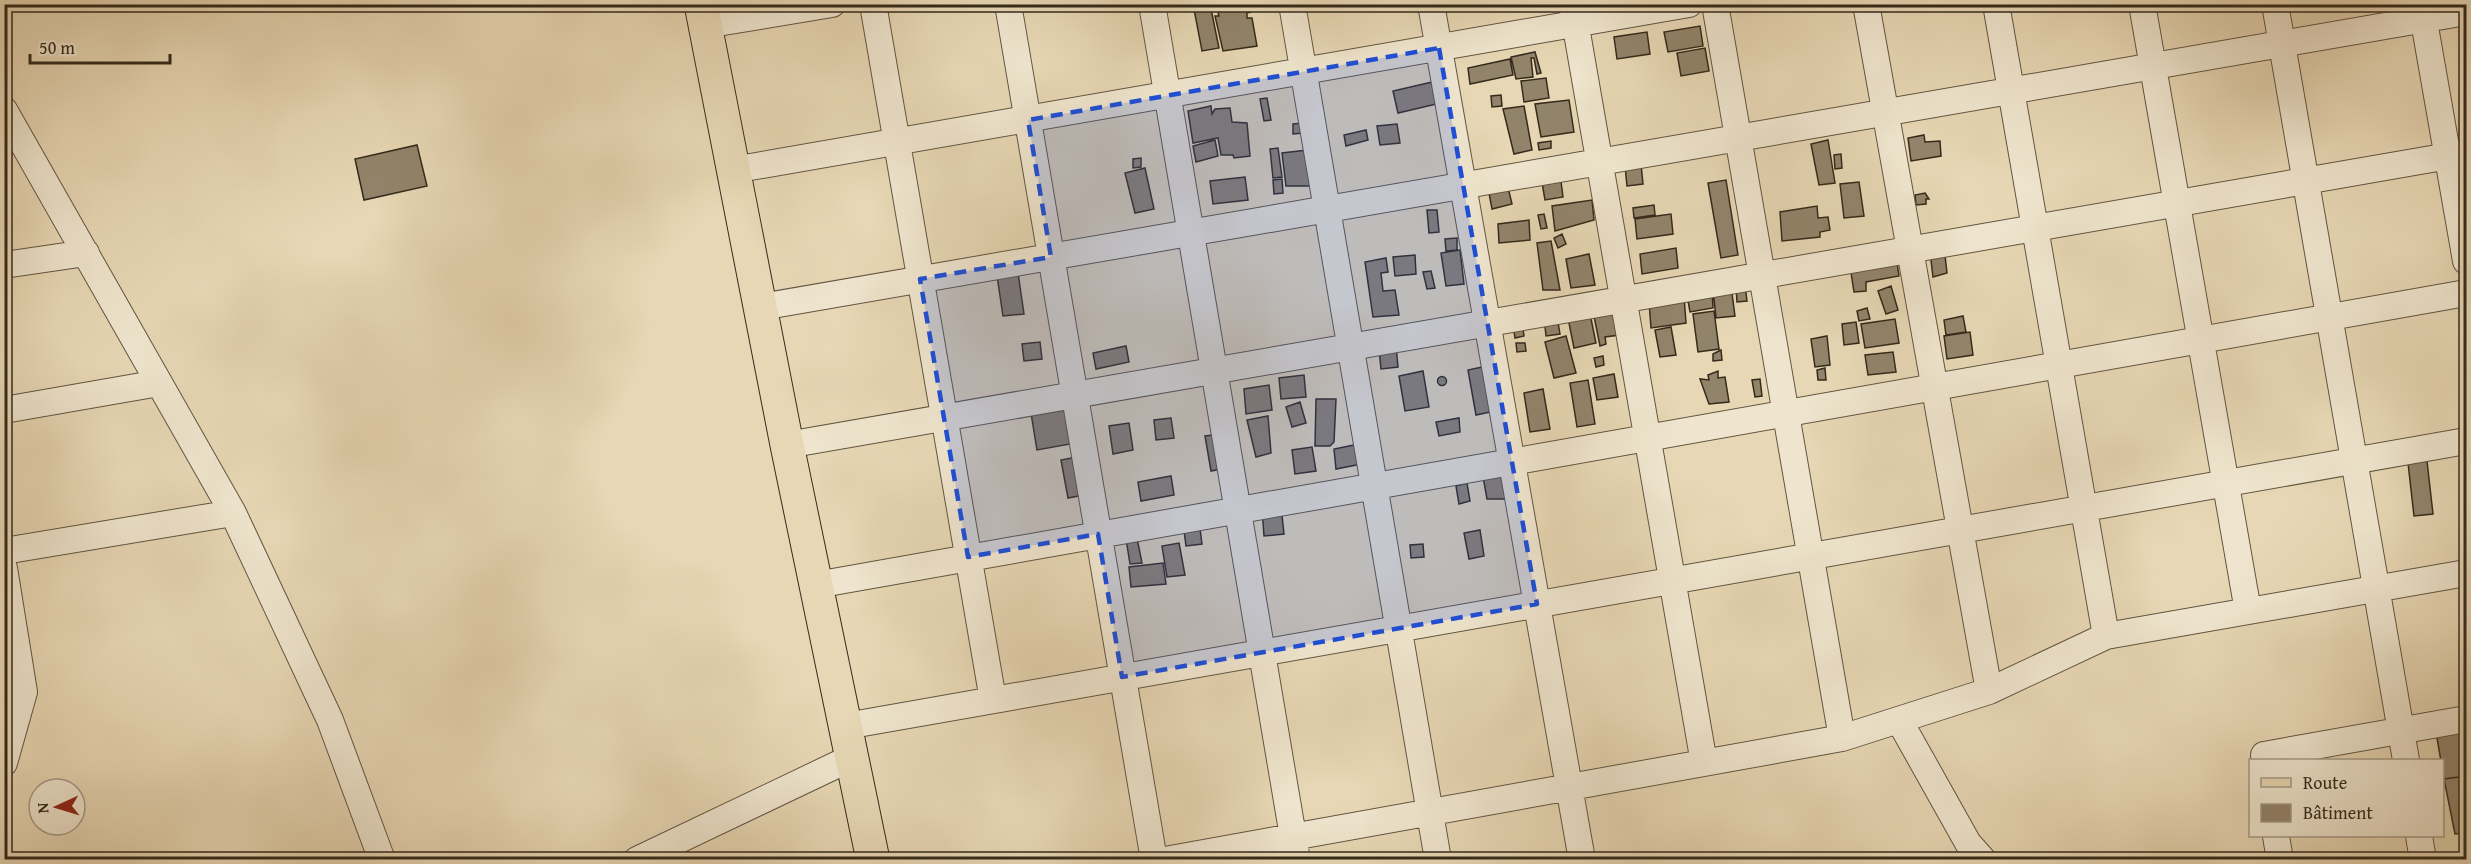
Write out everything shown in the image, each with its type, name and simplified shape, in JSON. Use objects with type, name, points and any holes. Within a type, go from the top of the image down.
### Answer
[{"type":"main road","points":[[703,15],[787,445],[873,860]]},
{"type":"street","points":[[703,15],[832,4]]},
{"type":"street","points":[[873,4],[993,700]]},
{"type":"street","points":[[1008,4],[1154,860]]},
{"type":"street","points":[[1152,4],[1295,848]]},
{"type":"street","points":[[1292,4],[1438,860]]},
{"type":"street","points":[[1431,4],[1582,860]]},
{"type":"street","points":[[733,170],[1439,48],[1574,14],[1689,4]]},
{"type":"street","points":[[1715,4],[1842,738]]},
{"type":"street","points":[[1866,4],[1989,691]]},
{"type":"street","points":[[1996,4],[2106,636]]},
{"type":"street","points":[[2142,4],[2248,611]]},
{"type":"street","points":[[2275,4],[2406,759]]},
{"type":"street","points":[[2423,12],[2457,155],[2466,261]]},
{"type":"street","points":[[761,307],[2282,44],[2423,12],[2466,12]]},
{"type":"street","points":[[1574,14],[1704,763]]},
{"type":"street","points":[[7,117],[233,513],[330,720],[382,860]]},
{"type":"street","points":[[787,445],[2457,155]]},
{"type":"street","points":[[4,265],[86,253]]},
{"type":"street","points":[[816,585],[2466,293]]},
{"type":"street","points":[[4,410],[159,383]]},
{"type":"street","points":[[643,858],[849,741],[993,700],[2466,441]]},
{"type":"street","points":[[4,551],[233,513]]},
{"type":"street","points":[[4,568],[14,694],[4,763]]},
{"type":"street","points":[[1166,860],[1295,848],[1430,812],[1842,738],[1989,691],[2106,636],[2466,573]]},
{"type":"street","points":[[2265,759],[2264,755],[2466,719]]},
{"type":"street","points":[[1899,720],[1968,843],[1983,860]]},
{"type":"street","points":[[2276,837],[2280,860]]},
{"type":"street","points":[[2419,837],[2423,860]]},
{"type":"highlighted area","points":[[1439,48],[1537,604],[1122,677],[1098,534],[968,557],[920,279],[1051,257],[1028,120]]},
{"type":"building","points":[[1193,4],[1210,4],[1219,48],[1202,51]]},
{"type":"building","points":[[1216,4],[1250,4],[1251,12],[1247,13],[1247,18],[1252,18],[1257,46],[1223,51],[1215,16],[1219,16]]},
{"type":"building","points":[[1456,4],[1495,4],[1456,8]]},
{"type":"building","points":[[1700,26],[1703,46],[1668,52],[1664,32]]},
{"type":"building","points":[[1647,32],[1650,54],[1617,59],[1614,37]]},
{"type":"building","points":[[1705,48],[1709,71],[1681,76],[1677,53]]},
{"type":"building","points":[[1535,52],[1541,73],[1537,74],[1534,58],[1531,58],[1533,77],[1516,79],[1511,57]]},
{"type":"building","points":[[1510,59],[1513,75],[1470,84],[1468,68]]},
{"type":"building","points":[[1546,78],[1549,98],[1524,102],[1521,81]]},
{"type":"building","points":[[1441,80],[1445,102],[1398,113],[1393,91]]},
{"type":"building","points":[[1501,95],[1502,106],[1492,107],[1491,96]]},
{"type":"building","points":[[1267,98],[1271,120],[1264,121],[1260,99]]},
{"type":"building","points":[[1569,100],[1574,132],[1541,137],[1535,104]]},
{"type":"building","points":[[1211,106],[1212,114],[1215,109],[1230,108],[1232,122],[1247,123],[1250,156],[1234,158],[1233,155],[1221,155],[1218,138],[1193,143],[1188,111]]},
{"type":"building","points":[[1524,106],[1532,150],[1514,154],[1503,109]]},
{"type":"building","points":[[1304,123],[1304,133],[1293,134],[1293,124]]},
{"type":"building","points":[[1397,124],[1400,143],[1380,145],[1377,126]]},
{"type":"building","points":[[1366,130],[1368,140],[1346,146],[1344,135]]},
{"type":"building","points":[[1924,135],[1925,142],[1940,141],[1941,156],[1911,161],[1908,138]]},
{"type":"building","points":[[1215,140],[1218,156],[1196,162],[1193,146]]},
{"type":"building","points":[[1828,140],[1835,183],[1819,185],[1811,144]]},
{"type":"building","points":[[1551,141],[1551,148],[1539,150],[1538,143]]},
{"type":"building","points":[[417,145],[427,186],[364,200],[355,159]]},
{"type":"building","points":[[1278,148],[1282,177],[1273,178],[1270,149]]},
{"type":"building","points":[[1316,149],[1322,186],[1286,186],[1282,153]]},
{"type":"building","points":[[1841,154],[1842,168],[1835,169],[1834,155]]},
{"type":"building","points":[[1141,158],[1141,167],[1133,168],[1133,159]]},
{"type":"building","points":[[1641,164],[1643,184],[1627,186],[1625,166]]},
{"type":"building","points":[[1145,168],[1154,209],[1135,213],[1125,173]]},
{"type":"building","points":[[1560,174],[1563,197],[1545,200],[1541,177]]},
{"type":"building","points":[[1245,177],[1248,200],[1213,204],[1210,181]]},
{"type":"building","points":[[1282,179],[1283,193],[1274,194],[1273,180]]},
{"type":"building","points":[[1726,180],[1738,255],[1721,258],[1708,183]]},
{"type":"building","points":[[1859,182],[1864,216],[1844,218],[1840,184]]},
{"type":"building","points":[[1507,183],[1512,204],[1492,209],[1488,188]]},
{"type":"building","points":[[1925,193],[1929,199],[1926,199],[1926,204],[1916,205],[1915,195]]},
{"type":"building","points":[[1592,200],[1594,220],[1555,231],[1552,206]]},
{"type":"building","points":[[1654,205],[1655,215],[1634,218],[1633,208]]},
{"type":"building","points":[[1817,206],[1818,218],[1828,217],[1830,230],[1820,232],[1820,237],[1782,241],[1780,212]]},
{"type":"building","points":[[1427,210],[1437,210],[1439,232],[1429,233]]},
{"type":"building","points":[[1544,214],[1547,228],[1541,229],[1538,215]]},
{"type":"building","points":[[1671,214],[1673,234],[1637,239],[1635,219]]},
{"type":"building","points":[[1529,220],[1530,240],[1499,243],[1498,224]]},
{"type":"building","points":[[1562,234],[1566,244],[1558,248],[1554,238]]},
{"type":"building","points":[[1457,238],[1457,250],[1446,251],[1445,239]]},
{"type":"building","points":[[1551,241],[1560,290],[1543,290],[1537,243]]},
{"type":"building","points":[[1944,247],[1947,273],[1933,277],[1930,252]]},
{"type":"building","points":[[1676,248],[1678,268],[1642,274],[1640,254]]},
{"type":"building","points":[[1460,250],[1464,284],[1446,286],[1441,253]]},
{"type":"building","points":[[1589,254],[1595,285],[1571,288],[1566,259]]},
{"type":"building","points":[[1415,255],[1416,274],[1395,276],[1393,257]]},
{"type":"building","points":[[1896,256],[1899,276],[1866,282],[1866,291],[1854,292],[1850,266]]},
{"type":"building","points":[[1386,258],[1388,272],[1381,273],[1383,291],[1395,290],[1399,315],[1373,317],[1365,262]]},
{"type":"building","points":[[1017,266],[1024,314],[1003,316],[996,269]]},
{"type":"building","points":[[1431,271],[1435,288],[1427,289],[1423,272]]},
{"type":"building","points":[[1745,285],[1747,301],[1737,302],[1736,286]]},
{"type":"building","points":[[1731,286],[1735,316],[1716,318],[1713,289]]},
{"type":"building","points":[[1891,286],[1898,310],[1886,314],[1878,291]]},
{"type":"building","points":[[1712,291],[1713,308],[1690,312],[1687,295]]},
{"type":"building","points":[[1684,296],[1686,323],[1651,328],[1649,302]]},
{"type":"building","points":[[1622,306],[1627,334],[1605,337],[1606,344],[1600,346],[1593,311]]},
{"type":"building","points":[[1867,308],[1870,319],[1859,321],[1857,311]]},
{"type":"building","points":[[1714,311],[1719,349],[1698,352],[1693,314]]},
{"type":"building","points":[[1590,314],[1596,343],[1574,348],[1568,318]]},
{"type":"building","points":[[1557,316],[1560,334],[1546,336],[1544,317]]},
{"type":"building","points":[[1963,316],[1966,332],[1946,335],[1944,320]]},
{"type":"building","points":[[1895,319],[1899,343],[1865,348],[1861,324]]},
{"type":"building","points":[[1522,322],[1524,336],[1515,338],[1513,325]]},
{"type":"building","points":[[1856,322],[1859,343],[1844,345],[1842,324]]},
{"type":"building","points":[[1671,327],[1676,355],[1660,357],[1655,330]]},
{"type":"building","points":[[1970,332],[1973,355],[1947,359],[1944,336]]},
{"type":"building","points":[[1566,336],[1576,373],[1554,378],[1545,342]]},
{"type":"building","points":[[1827,336],[1830,365],[1815,367],[1811,339]]},
{"type":"building","points":[[1040,342],[1042,359],[1024,361],[1022,344]]},
{"type":"building","points":[[1516,343],[1525,343],[1526,351],[1517,352]]},
{"type":"building","points":[[1126,346],[1129,362],[1096,369],[1093,353]]},
{"type":"building","points":[[1396,346],[1398,367],[1381,369],[1379,349]]},
{"type":"building","points":[[1721,350],[1722,360],[1713,361],[1713,354]]},
{"type":"building","points":[[1893,352],[1896,372],[1868,375],[1865,355]]},
{"type":"building","points":[[1603,356],[1604,365],[1596,367],[1594,358]]},
{"type":"building","points":[[1487,366],[1495,411],[1476,415],[1468,370]]},
{"type":"building","points":[[1825,368],[1826,380],[1818,380],[1817,370]]},
{"type":"building","points":[[1423,371],[1429,407],[1405,411],[1399,376]]},
{"type":"building","points":[[1718,371],[1718,378],[1725,377],[1729,402],[1709,404],[1700,379],[1709,380],[1708,375]]},
{"type":"building","points":[[1614,374],[1618,397],[1597,400],[1593,378]]},
{"type":"building","points":[[1304,375],[1306,397],[1281,399],[1279,378]]},
{"type":"building","points":[[1442,376],[1447,381],[1442,386],[1437,381]]},
{"type":"building","points":[[1760,379],[1762,396],[1755,397],[1752,380]]},
{"type":"building","points":[[1588,380],[1595,424],[1577,427],[1570,383]]},
{"type":"building","points":[[1269,385],[1272,410],[1246,414],[1244,389]]},
{"type":"building","points":[[1543,389],[1550,429],[1530,432],[1524,393]]},
{"type":"building","points":[[1316,399],[1336,399],[1334,442],[1330,446],[1315,446]]},
{"type":"building","points":[[1300,402],[1306,423],[1292,427],[1286,407]]},
{"type":"building","points":[[1070,406],[1076,443],[1037,450],[1031,413]]},
{"type":"building","points":[[1268,416],[1271,453],[1256,457],[1247,420]]},
{"type":"building","points":[[1171,418],[1174,438],[1156,440],[1154,420]]},
{"type":"building","points":[[1459,418],[1460,432],[1439,436],[1436,422]]},
{"type":"building","points":[[1129,423],[1133,450],[1113,454],[1109,426]]},
{"type":"building","points":[[1221,434],[1227,468],[1211,471],[1205,436]]},
{"type":"building","points":[[1364,443],[1367,463],[1336,469],[1334,449]]},
{"type":"building","points":[[1312,447],[1316,471],[1295,474],[1292,450]]},
{"type":"building","points":[[1082,456],[1089,494],[1068,498],[1061,460]]},
{"type":"building","points":[[2427,461],[2433,514],[2414,516],[2408,463]]},
{"type":"building","points":[[1482,471],[1513,479],[1514,499],[1487,499]]},
{"type":"building","points":[[1171,476],[1174,495],[1141,501],[1138,482]]},
{"type":"building","points":[[1467,483],[1470,501],[1459,504],[1456,486]]},
{"type":"building","points":[[1281,506],[1284,534],[1264,536],[1262,508]]},
{"type":"building","points":[[1199,521],[1202,544],[1186,546],[1183,523]]},
{"type":"building","points":[[1480,530],[1484,556],[1469,559],[1464,533]]},
{"type":"building","points":[[1137,538],[1142,563],[1130,564],[1126,539]]},
{"type":"building","points":[[1179,543],[1185,575],[1167,577],[1162,546]]},
{"type":"building","points":[[1423,544],[1424,557],[1411,558],[1410,545]]},
{"type":"building","points":[[1163,563],[1166,584],[1131,587],[1129,567]]},
{"type":"building","points":[[2466,721],[2466,776],[2444,779],[2444,759],[2441,759],[2435,726]]},
{"type":"building","points":[[2466,776],[2466,833],[2455,834],[2444,779]]}]
